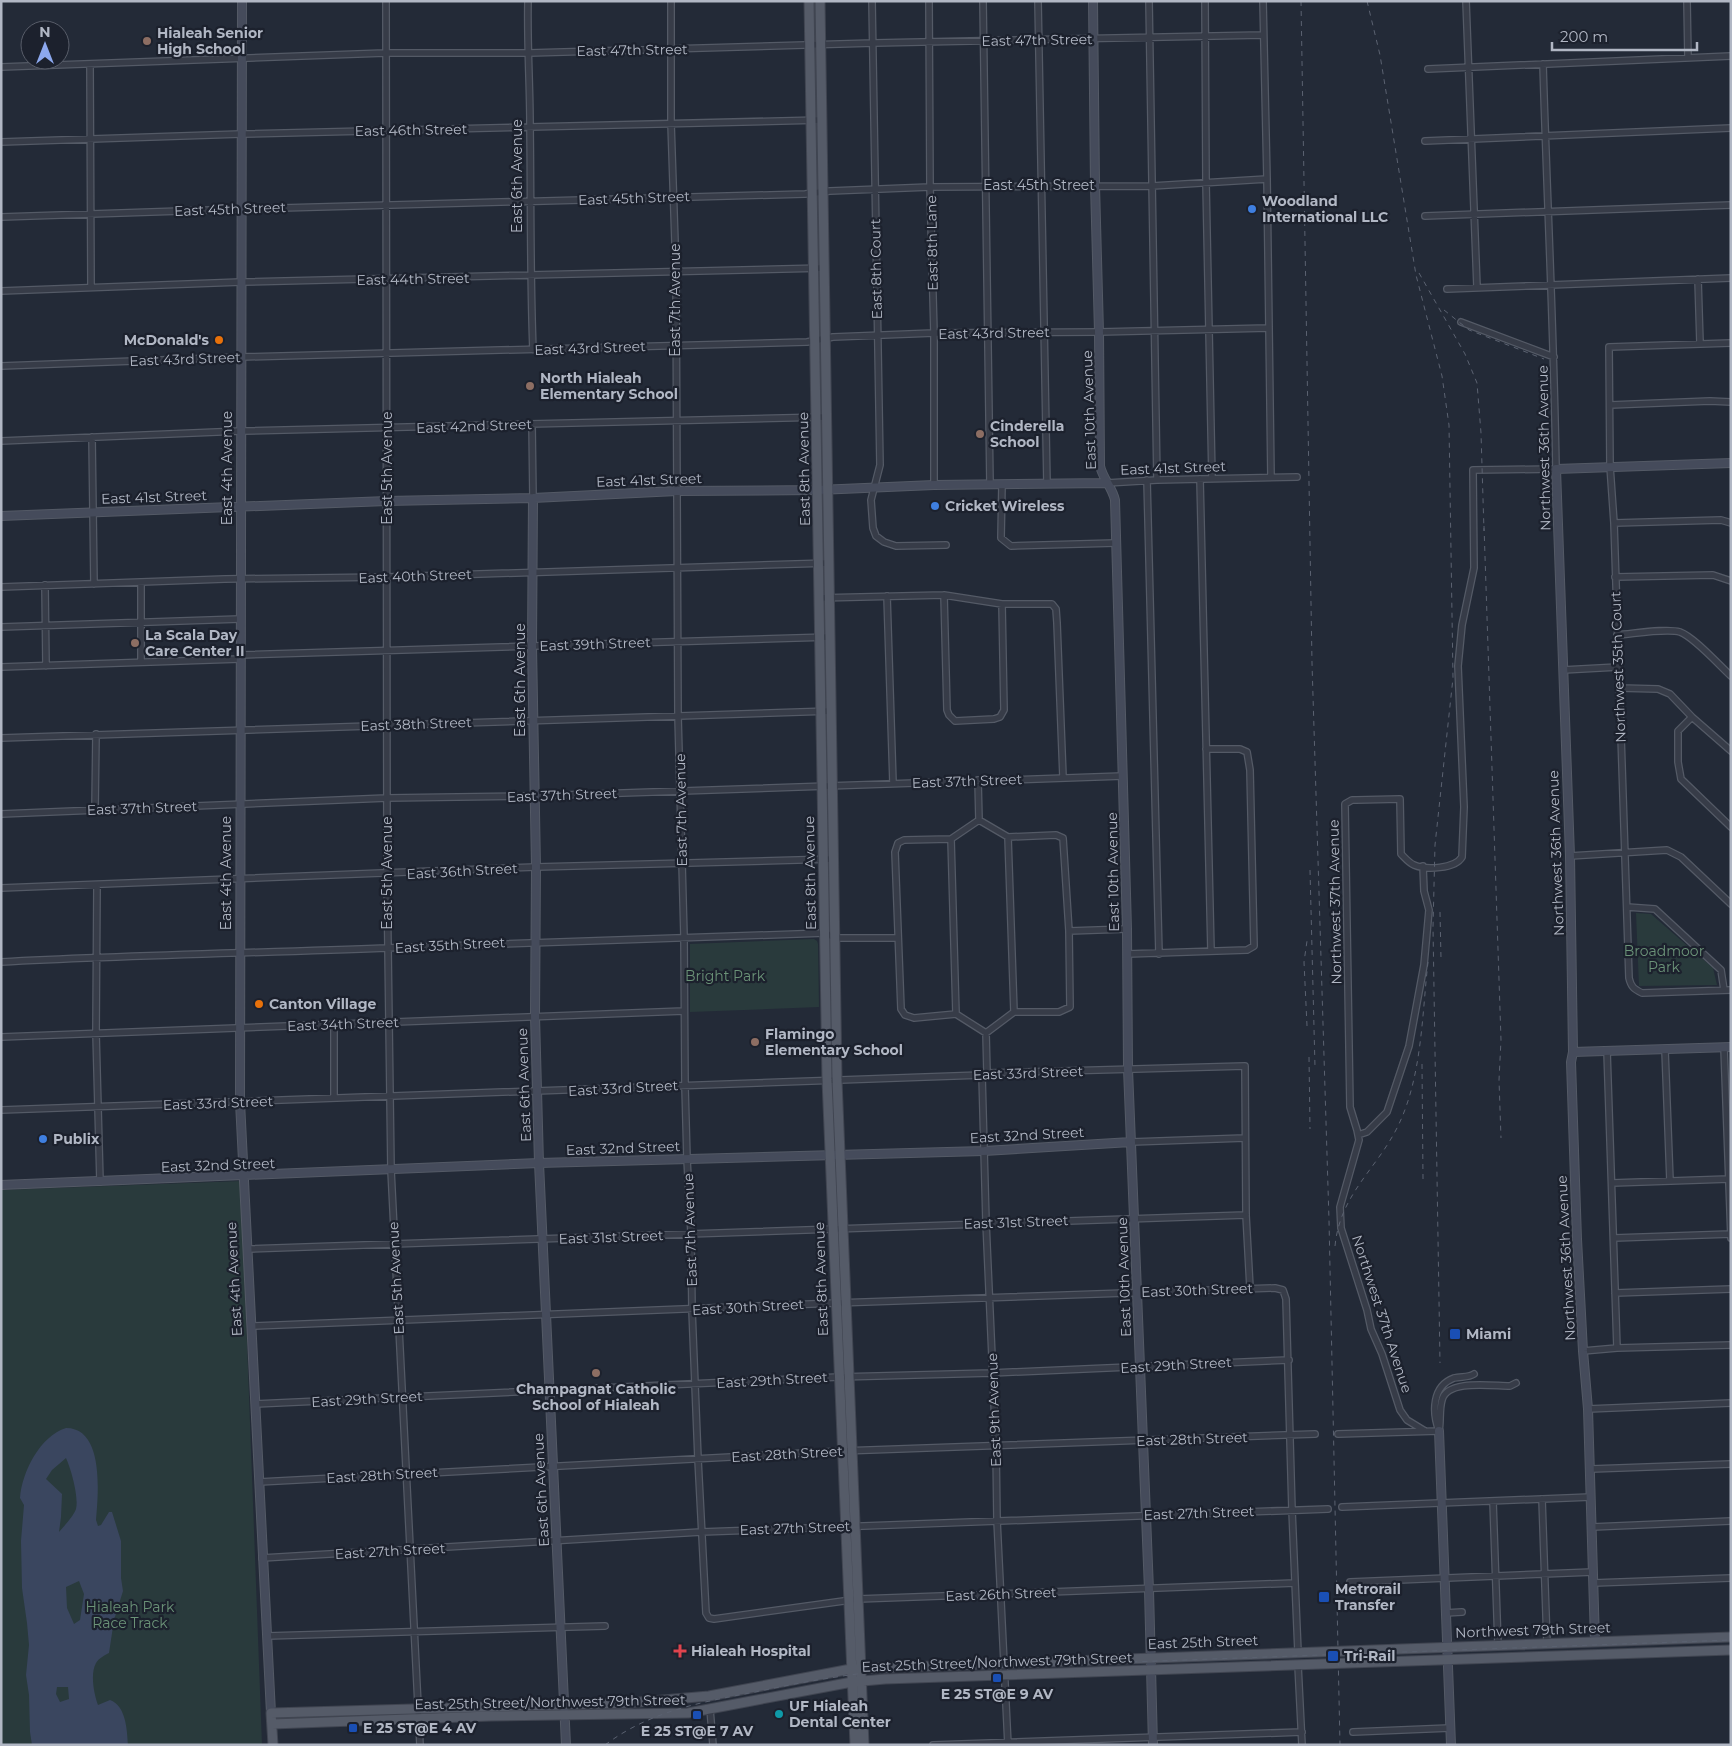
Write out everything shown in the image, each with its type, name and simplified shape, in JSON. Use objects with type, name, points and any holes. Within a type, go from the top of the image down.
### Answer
[{"type":"main road","name":"East 8th Avenue","points":[[809,1],[816,417],[829,564],[837,1080],[858,1599],[855,1745]]},
{"type":"main road","name":"East 8th Avenue","points":[[820,1],[826,417],[819,598],[827,1080],[848,1600],[856,1669]]},
{"type":"main road","name":"Northwest 79th Street","points":[[1336,1650],[1731,1636]]},
{"type":"main road","name":"East 25th Street","points":[[564,1709],[709,1696],[856,1669],[1336,1650]]},
{"type":"main road","name":"Northwest 79th Street","points":[[1336,1663],[1731,1650]]},
{"type":"main road","points":[[1240,1654],[1241,1667]]},
{"type":"main road","name":"East 25th Street/Northwest 79th Street","points":[[271,1713],[418,1709],[564,1709],[670,1714],[688,1713],[856,1681],[1336,1663]]},
{"type":"main road","name":"East 8th Avenue","points":[[856,1681],[864,1745]]},
{"type":"main road","name":"East 25th Street/Northwest 79th Street","points":[[272,1724],[418,1719],[564,1709]]},
{"type":"main road","name":"East 4th Avenue","points":[[271,1713],[273,1745]]},
{"type":"street","name":"East 4th Avenue","points":[[242,1],[240,1102],[271,1713]]},
{"type":"street","name":"East 5th Avenue","points":[[386,1],[387,948],[389,1096],[398,1321],[420,1745]]},
{"type":"street","name":"East 6th Avenue","points":[[528,1],[530,276],[533,350]]},
{"type":"street","name":"East 7th Avenue","points":[[671,1],[671,123],[676,272],[678,716],[683,864],[685,1086],[701,1532],[706,1613],[709,1618]]},
{"type":"street","name":"East 8th Court","points":[[872,1],[880,465],[876,487],[871,500],[873,528],[876,536],[884,542],[896,546],[946,545]]},
{"type":"street","name":"East 8th Lane","points":[[929,1],[930,187],[934,333],[934,485]]},
{"type":"street","points":[[983,1],[990,484]]},
{"type":"street","points":[[1038,1],[1047,484]]},
{"type":"street","name":"East 10th Avenue","points":[[1094,1],[1100,466],[1102,476],[1113,491],[1115,500],[1127,930],[1128,1070],[1141,1367],[1153,1741]]},
{"type":"street","points":[[1149,1],[1157,480]]},
{"type":"street","points":[[1205,1],[1206,183],[1212,478]]},
{"type":"street","points":[[1263,1],[1271,477]]},
{"type":"street","points":[[1466,1],[1477,287]]},
{"type":"street","points":[[1687,1],[1688,58]]},
{"type":"street","name":"East 47th Street","points":[[1,67],[385,53],[529,53],[874,43],[1094,40],[1263,35]]},
{"type":"street","points":[[1428,69],[1731,56]]},
{"type":"street","points":[[90,64],[91,287]]},
{"type":"street","name":"Northwest 36th Avenue","points":[[1543,64],[1570,856],[1574,1052],[1572,1062],[1577,1239],[1591,1470],[1595,1641]]},
{"type":"street","name":"East 46th Street","points":[[1,142],[241,134],[822,120]]},
{"type":"street","points":[[1425,141],[1731,128]]},
{"type":"street","name":"East 45th Street","points":[[1,216],[241,208],[530,202],[813,193],[985,185],[1152,186],[1267,179]]},
{"type":"street","points":[[1424,216],[1731,205]]},
{"type":"street","name":"East 44th Street","points":[[1,291],[241,282],[824,268]]},
{"type":"street","points":[[1448,289],[1731,278]]},
{"type":"street","points":[[1698,279],[1700,343],[1731,343]]},
{"type":"street","points":[[1460,322],[1554,357]]},
{"type":"street","name":"East 43rd Street","points":[[1,366],[241,357],[815,341],[877,335],[934,333],[1269,328]]},
{"type":"street","name":"Northwest 35th Court","points":[[1700,343],[1608,347],[1610,466],[1614,523],[1629,978],[1634,990],[1642,993],[1727,990]]},
{"type":"street","points":[[1610,405],[1710,401],[1731,402]]},
{"type":"street","name":"East 42nd Street","points":[[1,441],[241,431],[826,417]]},
{"type":"street","name":"East 6th Avenue","points":[[532,424],[532,646],[536,867],[535,1016],[542,1239],[566,1745]]},
{"type":"street","points":[[92,437],[94,584]]},
{"type":"street","points":[[1358,1135],[1366,1133],[1387,1112],[1409,1046],[1424,965],[1429,910],[1424,886],[1423,866],[1453,865],[1460,861],[1463,852],[1464,807],[1458,656],[1473,572],[1473,470],[1731,463]]},
{"type":"street","name":"East 41st Street","points":[[1,516],[387,500],[533,498],[677,491],[1107,483],[1147,480],[1297,477]]},
{"type":"street","points":[[1200,479],[1211,952]]},
{"type":"street","points":[[1147,480],[1158,954]]},
{"type":"street","points":[[1002,484],[1001,538],[1010,546],[1116,543]]},
{"type":"street","points":[[1614,523],[1721,520],[1731,523]]},
{"type":"street","name":"East 40th Street","points":[[1,587],[829,564]]},
{"type":"street","points":[[1615,577],[1713,575],[1731,581]]},
{"type":"street","points":[[141,582],[141,662]]},
{"type":"street","points":[[45,585],[46,666]]},
{"type":"street","points":[[819,598],[944,595],[1002,604],[1052,604],[1056,609],[1057,623],[1063,777]]},
{"type":"street","points":[[944,595],[947,710],[955,721],[994,720],[1004,710],[1002,604]]},
{"type":"street","points":[[887,596],[893,783]]},
{"type":"street","points":[[1,627],[240,619]]},
{"type":"street","points":[[1617,635],[1662,631],[1680,632],[1692,640],[1731,676]]},
{"type":"street","name":"East 39th Street","points":[[1,667],[219,660],[240,657],[387,650],[830,637]]},
{"type":"street","points":[[1563,670],[1618,667]]},
{"type":"street","points":[[1619,688],[1658,689],[1670,694],[1692,717],[1731,751]]},
{"type":"street","name":"East 38th Street","points":[[1,738],[831,711]]},
{"type":"street","points":[[1692,717],[1678,731],[1678,762],[1681,779],[1731,827]]},
{"type":"street","points":[[95,810],[96,734]]},
{"type":"street","points":[[1127,954],[1247,950],[1254,946],[1250,770],[1247,752],[1240,749],[1206,749]]},
{"type":"street","name":"East 37th Street","points":[[1,814],[387,798],[534,796],[1123,776]]},
{"type":"street","points":[[978,780],[979,820]]},
{"type":"street","name":"Northwest 37th Avenue","points":[[1423,866],[1412,864],[1402,854],[1400,799],[1354,800],[1346,804],[1350,1107],[1358,1135],[1356,1153],[1340,1207],[1341,1228],[1367,1310],[1371,1329],[1382,1354],[1402,1412],[1409,1422],[1425,1432]]},
{"type":"street","points":[[979,820],[1008,837],[1056,835],[1063,838],[1069,932],[1070,1007],[1059,1012],[1014,1012],[986,1033],[956,1014],[914,1018],[905,1015],[901,1009],[895,852],[898,843],[904,840],[951,839],[979,820]]},
{"type":"street","points":[[1008,837],[1014,1012]]},
{"type":"street","points":[[951,839],[956,1014]]},
{"type":"street","points":[[1570,856],[1667,850],[1681,857],[1731,904]]},
{"type":"street","name":"East 36th Street","points":[[1,888],[96,886],[240,878],[536,867],[834,859]]},
{"type":"street","points":[[96,886],[96,1033],[100,1182]]},
{"type":"street","points":[[1627,907],[1654,909],[1720,970],[1727,990]]},
{"type":"street","points":[[1069,932],[1127,930]]},
{"type":"street","name":"East 35th Street","points":[[1,962],[684,936],[825,933],[835,938],[898,938]]},
{"type":"street","name":"East 34th Street","points":[[1,1037],[684,1011]]},
{"type":"street","points":[[334,1024],[334,1098]]},
{"type":"street","name":"East 9th Avenue","points":[[986,1033],[984,1151],[986,1222],[996,1447],[997,1520],[1008,1743]]},
{"type":"street","points":[[1574,1052],[1727,1047],[1731,1238]]},
{"type":"street","points":[[1665,1050],[1670,1181]]},
{"type":"street","points":[[1607,1051],[1617,1348]]},
{"type":"street","name":"East 33rd Street","points":[[1,1110],[1245,1066],[1244,1138]]},
{"type":"street","points":[[1244,1138],[1250,1288]]},
{"type":"street","name":"East 32nd Street","points":[[1,1185],[539,1163],[984,1151],[1131,1142],[1244,1138]]},
{"type":"street","points":[[1612,1183],[1729,1179]]},
{"type":"street","name":"East 31st Street","points":[[247,1249],[1246,1214]]},
{"type":"street","points":[[1614,1238],[1731,1234]]},
{"type":"street","name":"East 30th Street","points":[[251,1326],[1275,1288],[1283,1290],[1286,1300],[1289,1360]]},
{"type":"street","points":[[1615,1293],[1731,1290]]},
{"type":"street","points":[[1583,1351],[1617,1348],[1731,1345]]},
{"type":"street","points":[[1289,1360],[1292,1510],[1298,1652]]},
{"type":"street","name":"East 29th Street","points":[[255,1404],[839,1377],[992,1373],[1289,1360]]},
{"type":"street","points":[[1450,1745],[1438,1431],[1435,1421],[1435,1404],[1439,1390],[1447,1382],[1454,1378],[1474,1374]]},
{"type":"street","points":[[1438,1431],[1441,1421],[1442,1399],[1449,1389],[1458,1386],[1510,1386],[1516,1383]]},
{"type":"street","points":[[1588,1409],[1731,1403]]},
{"type":"street","points":[[1338,1434],[1438,1431]]},
{"type":"street","name":"East 28th Street","points":[[259,1482],[842,1451],[996,1447],[1315,1434]]},
{"type":"street","points":[[1591,1470],[1731,1464]]},
{"type":"street","points":[[1342,1507],[1591,1497]]},
{"type":"street","points":[[1542,1500],[1547,1643]]},
{"type":"street","points":[[1493,1501],[1498,1645]]},
{"type":"street","name":"East 27th Street","points":[[262,1558],[701,1532],[1328,1509]]},
{"type":"street","points":[[1592,1527],[1731,1522]]},
{"type":"street","points":[[1350,1582],[1593,1572]]},
{"type":"street","points":[[1594,1583],[1731,1578]]},
{"type":"street","name":"East 26th Street","points":[[709,1618],[714,1619],[858,1599],[1001,1593],[1149,1590],[1296,1583]]},
{"type":"street","points":[[1445,1613],[1462,1612]]},
{"type":"street","points":[[267,1636],[605,1626]]},
{"type":"street","points":[[1298,1665],[1302,1745]]},
{"type":"street","points":[[710,1709],[713,1745]]},
{"type":"street","points":[[1353,1732],[1450,1728]]},
{"type":"street","points":[[932,1745],[1153,1741],[1302,1732]]},
{"type":"green space","name":"Broadmoor Park","points":[[1636,913],[1651,914],[1713,968],[1717,985],[1639,986]]},
{"type":"green space","name":"Bright Park","points":[[814,939],[818,944],[819,1007],[690,1012],[690,944]]},
{"type":"green space","name":"Hialeah Park Race Track","points":[[241,1181],[262,1745],[1,1745],[1,1190]]},
{"type":"water","points":[[66,1428],[79,1431],[87,1439],[93,1451],[98,1480],[96,1520],[98,1526],[101,1525],[109,1512],[112,1512],[121,1541],[123,1591],[114,1620],[109,1653],[100,1658],[96,1663],[93,1678],[98,1705],[110,1700],[119,1707],[125,1719],[128,1745],[32,1745],[26,1675],[29,1645],[22,1588],[21,1541],[24,1505],[20,1498],[24,1477],[34,1456],[48,1439]],"holes":[[[66,1458],[74,1483],[77,1504],[73,1515],[59,1532],[62,1494],[46,1479],[52,1470]],[[79,1581],[84,1594],[80,1620],[74,1624],[67,1608],[66,1587]],[[57,1687],[68,1687],[69,1699],[60,1702],[56,1694]]]},
{"type":"railway","points":[[1301,1],[1312,663],[1329,1220],[1340,1745]]},
{"type":"railway","points":[[1367,1],[1380,55],[1416,275],[1442,376],[1449,425],[1453,678],[1435,845],[1433,927],[1440,1363]]},
{"type":"railway","points":[[1419,273],[1465,354],[1477,383],[1481,433],[1484,531]]},
{"type":"railway","points":[[1444,310],[1469,330],[1544,359]]},
{"type":"railway","points":[[1484,526],[1501,1040],[1499,1080],[1501,1138]]},
{"type":"railway","points":[[1310,870],[1315,1067]]},
{"type":"railway","points":[[1440,912],[1441,959]]},
{"type":"railway","points":[[1307,941],[1304,962],[1307,1026]]},
{"type":"railway","points":[[1335,1246],[1338,1228],[1344,1211],[1360,1183],[1380,1156],[1398,1126],[1406,1107],[1420,1046],[1428,962]]},
{"type":"railway","points":[[1309,1057],[1310,1129]]},
{"type":"railway","points":[[1422,1064],[1423,1179]]},
{"type":"railway","points":[[605,1745],[622,1733],[640,1724],[696,1704],[803,1682],[884,1671],[1731,1640]]},
{"type":"place","name":"Hialeah Senior High School","points":[[147,41]]},
{"type":"place","name":"Woodland International LLC","points":[[1252,209]]},
{"type":"place","name":"McDonald's","points":[[219,340]]},
{"type":"place","name":"North Hialeah Elementary School","points":[[530,386]]},
{"type":"place","name":"Cinderella School","points":[[980,434]]},
{"type":"place","name":"Cricket Wireless","points":[[935,506]]},
{"type":"place","name":"La Scala Day Care Center II","points":[[135,643]]},
{"type":"place","name":"Canton Village","points":[[259,1004]]},
{"type":"place","name":"Flamingo Elementary School","points":[[755,1042]]},
{"type":"place","name":"Publix","points":[[43,1139]]},
{"type":"place","name":"Miami","points":[[1455,1334]]},
{"type":"place","name":"Champagnat Catholic School of Hialeah","points":[[596,1373]]},
{"type":"place","name":"Metrorail Transfer","points":[[1324,1597]]},
{"type":"place","name":"Hialeah Hospital","points":[[680,1651]]},
{"type":"place","name":"Tri-Rail","points":[[1333,1656]]},
{"type":"place","name":"E 25 ST@E 9 AV","points":[[997,1678]]},
{"type":"place","name":"UF Hialeah Dental Center","points":[[779,1714]]},
{"type":"place","name":"E 25 ST@E 7 AV","points":[[697,1715]]},
{"type":"place","name":"E 25 ST@E 4 AV","points":[[353,1728]]}]
